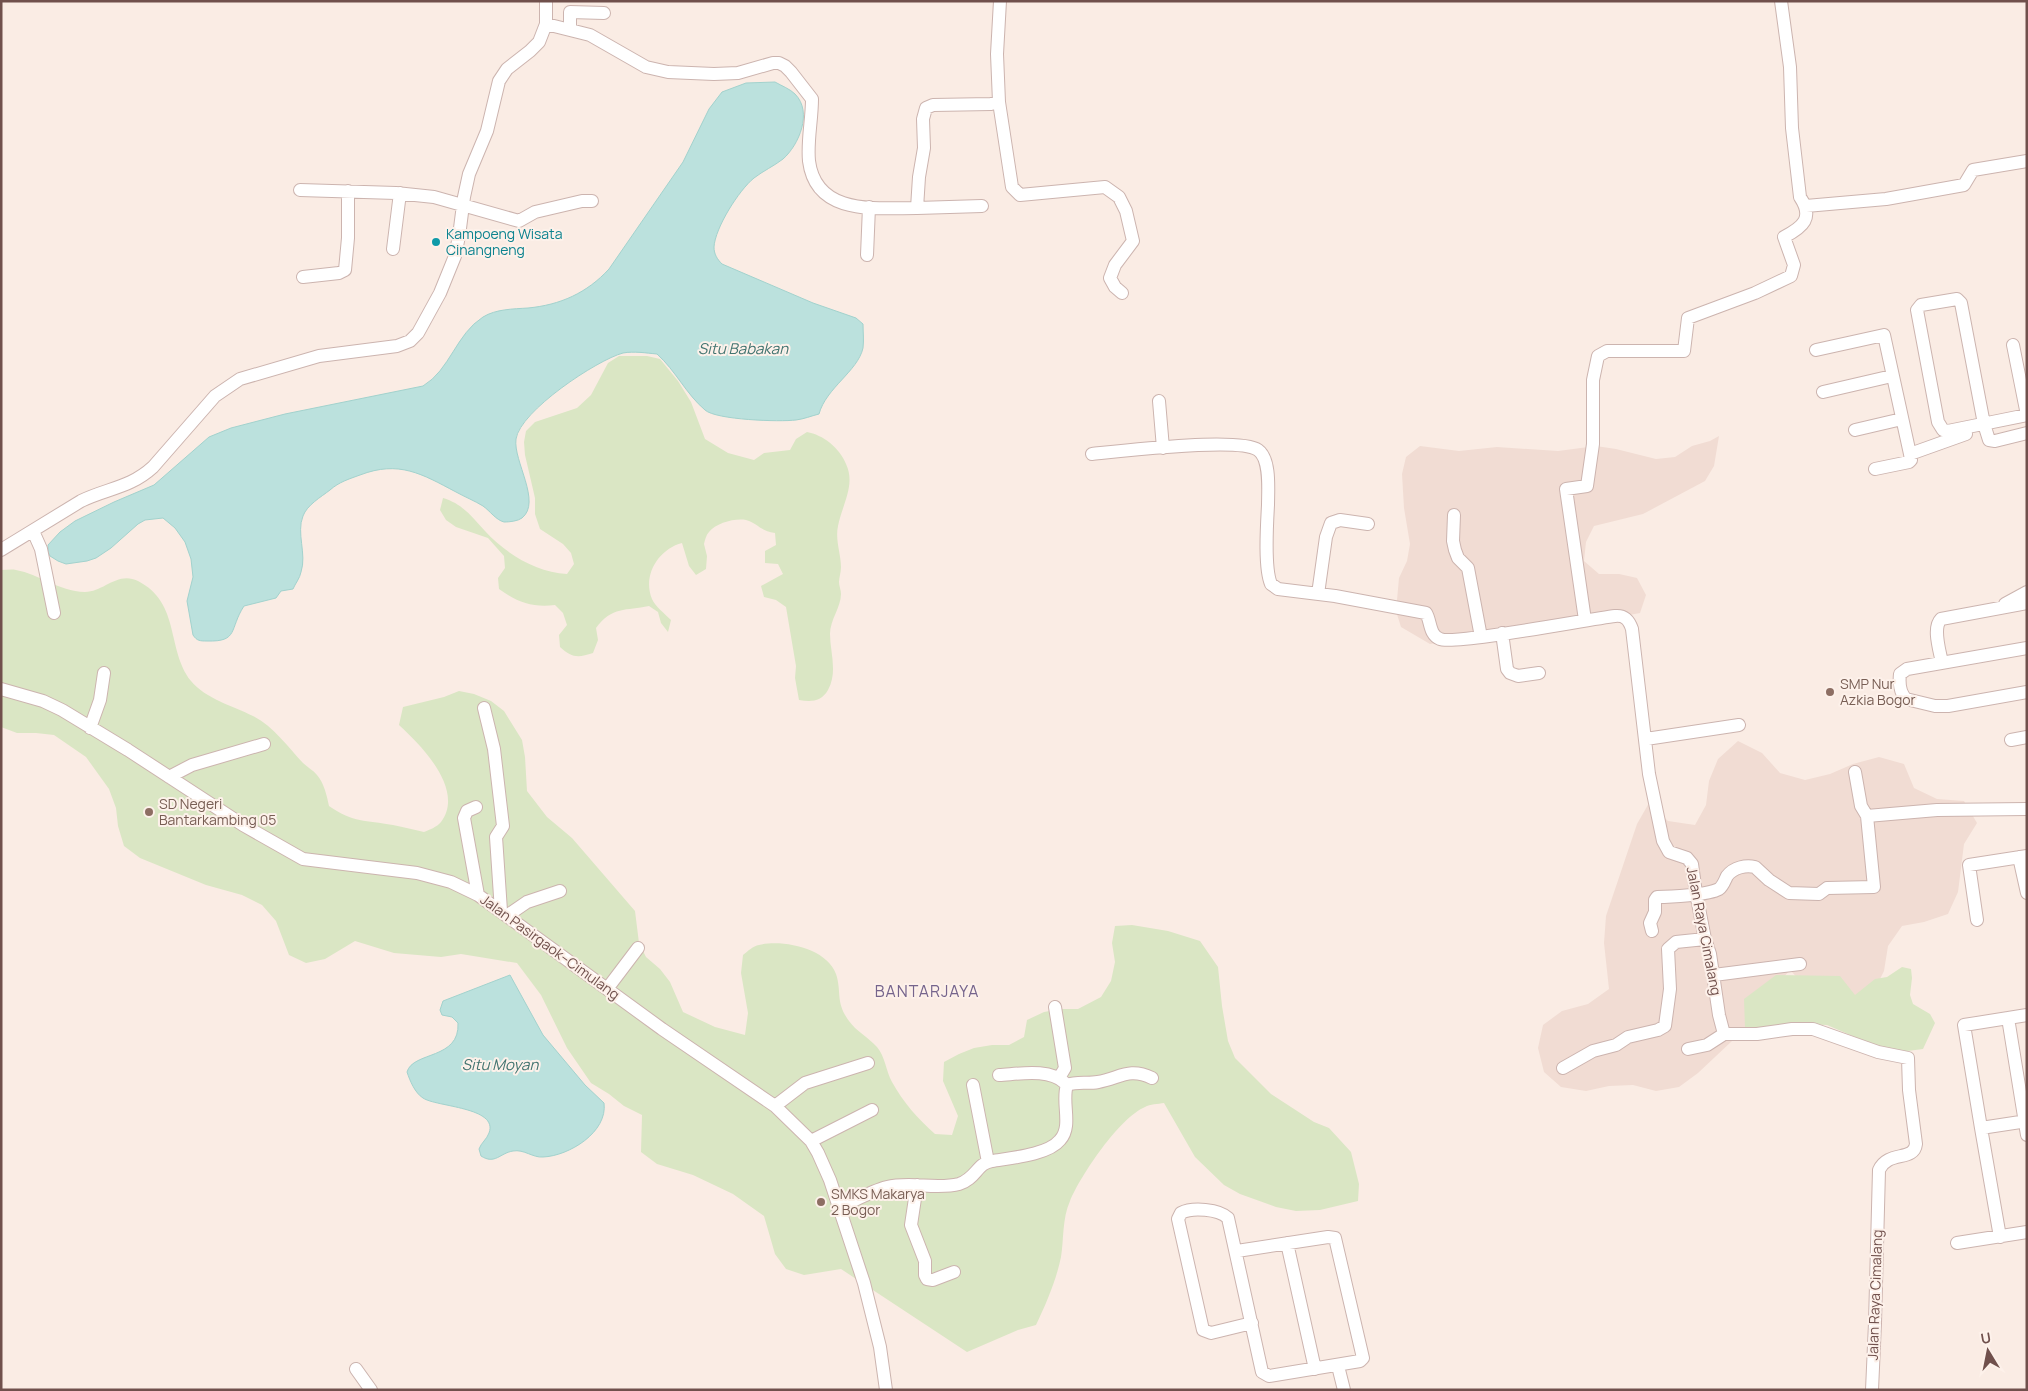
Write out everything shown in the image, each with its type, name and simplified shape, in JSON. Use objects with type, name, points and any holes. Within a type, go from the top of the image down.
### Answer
[{"type":"street","points":[[1,550],[35,534],[81,501],[94,495],[126,486],[143,476],[215,396],[240,379],[318,356],[397,346],[410,341],[418,333],[449,273],[460,236],[462,206],[470,174],[488,131],[500,81],[507,69],[530,52],[539,42],[546,24],[546,1]]},
{"type":"street","points":[[1000,1],[997,54],[999,102],[1010,182],[1016,193],[1020,194],[1104,187],[1118,197],[1126,211],[1133,241],[1115,266],[1110,278],[1115,287],[1122,292]]},
{"type":"street","points":[[1585,620],[1566,489],[1587,486],[1593,444],[1593,380],[1598,356],[1607,351],[1684,351],[1688,318],[1755,294],[1791,276],[1794,265],[1784,238],[1799,229],[1807,218],[1806,206],[1800,197],[1794,148],[1790,67],[1781,1]]},
{"type":"street","points":[[570,29],[570,12],[604,13]]},
{"type":"street","points":[[546,24],[590,35],[646,67],[662,71],[714,74],[738,73],[773,63],[785,66],[812,99],[809,154],[812,175],[825,194],[838,202],[869,207],[982,206]]},
{"type":"street","points":[[917,208],[919,177],[924,148],[923,119],[926,108],[933,104],[991,104],[999,102]]},
{"type":"street","points":[[1806,206],[1886,199],[1964,185],[1973,170],[2027,161]]},
{"type":"street","points":[[300,190],[400,193],[434,198],[519,221],[535,212],[582,201],[592,202]]},
{"type":"street","points":[[303,276],[339,273],[345,270],[348,238],[348,191]]},
{"type":"street","points":[[393,249],[400,193]]},
{"type":"street","points":[[867,255],[869,207]]},
{"type":"street","points":[[2013,344],[2027,415],[1984,424],[1948,431],[1943,430],[1940,427],[1917,310],[1921,305],[1957,298],[1961,303],[1984,424],[1987,438],[1992,441],[2027,433]]},
{"type":"street","points":[[1816,350],[1884,336],[1910,460],[1875,469]]},
{"type":"street","points":[[1823,392],[1892,376]]},
{"type":"street","points":[[1159,401],[1163,448]]},
{"type":"street","points":[[1854,430],[1902,419]]},
{"type":"street","points":[[1910,454],[1967,434],[1969,427]]},
{"type":"street","points":[[1092,454],[1204,444],[1251,447],[1259,450],[1265,461],[1268,482],[1269,580],[1278,589],[1318,594],[1326,537],[1331,523],[1340,520],[1368,524]]},
{"type":"street","points":[[1454,514],[1453,541],[1458,558],[1468,568],[1481,637]]},
{"type":"street","points":[[35,534],[41,549],[54,613]]},
{"type":"street","points":[[1996,609],[2027,592]]},
{"type":"street","name":"Jalan Raya Cimalang","points":[[1318,594],[1426,613],[1433,634],[1442,640],[1481,637],[1619,616],[1626,618],[1631,625],[1650,774],[1663,841],[1669,852],[1684,856],[1691,861],[1724,1034],[1757,1034],[1792,1029],[1813,1029],[1878,1052],[1908,1058],[1909,1090],[1916,1144],[1910,1154],[1888,1159],[1879,1170],[1876,1324],[1872,1390]]},
{"type":"street","points":[[1942,663],[1937,631],[1939,620],[2027,603]]},
{"type":"street","points":[[1502,633],[1507,669],[1510,673],[1518,676],[1539,673]]},
{"type":"street","points":[[2027,648],[1903,671],[1899,677],[1904,697],[1913,702],[1942,707],[2027,692]]},
{"type":"street","points":[[90,728],[100,700],[104,673]]},
{"type":"street","name":"Jalan Pasirgaok–Cimulang","points":[[1,689],[43,701],[62,710],[128,750],[243,825],[303,859],[417,873],[450,882],[478,895],[606,989],[775,1106],[811,1141],[830,1180],[864,1283],[880,1347],[886,1390]]},
{"type":"street","points":[[484,708],[494,749],[503,826],[496,837],[505,913],[527,902],[560,891]]},
{"type":"street","points":[[1646,739],[1739,725]]},
{"type":"street","points":[[2011,740],[2027,737]]},
{"type":"street","points":[[169,777],[192,765],[264,744]]},
{"type":"street","points":[[1652,930],[1650,923],[1655,912],[1655,900],[1657,897],[1676,897],[1719,889],[1732,871],[1740,867],[1752,866],[1788,893],[1819,894],[1827,888],[1874,887],[1867,816],[1861,806],[1855,772]]},
{"type":"street","points":[[476,807],[467,810],[464,818],[478,895]]},
{"type":"street","points":[[1867,816],[1937,810],[2027,809]]},
{"type":"street","points":[[1978,920],[1969,865],[2023,857],[2027,893]]},
{"type":"street","points":[[1563,1068],[1593,1051],[1616,1046],[1628,1037],[1658,1030],[1665,1026],[1670,989],[1668,949],[1676,942],[1705,939]]},
{"type":"street","points":[[606,989],[638,948]]},
{"type":"street","points":[[1714,976],[1800,964]]},
{"type":"street","points":[[838,1208],[888,1186],[917,1184],[937,1187],[961,1183],[970,1180],[978,1169],[988,1162],[1003,1161],[1044,1150],[1061,1140],[1066,1123],[1063,1081],[1065,1068],[1055,1007]]},
{"type":"street","points":[[2000,1236],[1964,1025],[2027,1015]]},
{"type":"street","points":[[2008,1018],[2027,1135]]},
{"type":"street","points":[[1688,1050],[1707,1045],[1724,1034]]},
{"type":"street","points":[[775,1106],[805,1083],[868,1063]]},
{"type":"street","points":[[999,1075],[1048,1074],[1063,1081],[1074,1082],[1099,1082],[1131,1073],[1139,1073],[1152,1078]]},
{"type":"street","points":[[973,1084],[988,1162]]},
{"type":"street","points":[[811,1141],[872,1110]]},
{"type":"street","points":[[1981,1128],[2026,1121]]},
{"type":"street","points":[[917,1184],[911,1225],[925,1261],[925,1275],[927,1279],[933,1280],[954,1272]]},
{"type":"street","points":[[1237,1251],[1331,1237],[1336,1240],[1363,1356],[1360,1361],[1338,1366],[1269,1376],[1263,1374],[1237,1251],[1226,1216],[1220,1213],[1197,1210],[1180,1213],[1178,1219],[1203,1330],[1211,1333],[1252,1323]]},
{"type":"street","points":[[1957,1244],[2027,1232]]},
{"type":"street","points":[[1287,1243],[1315,1369]]},
{"type":"street","points":[[1338,1366],[1344,1390]]},
{"type":"street","points":[[356,1369],[371,1390]]},
{"type":"shaded area","points":[[1719,436],[1714,466],[1705,481],[1643,514],[1594,526],[1586,542],[1584,561],[1599,574],[1619,574],[1637,578],[1646,595],[1640,613],[1555,629],[1430,644],[1401,627],[1396,611],[1399,578],[1407,561],[1410,544],[1404,508],[1402,474],[1406,457],[1420,446],[1459,451],[1497,447],[1558,451],[1596,446],[1656,459],[1675,457],[1692,446],[1710,441]]},
{"type":"shaded area","points":[[1738,741],[1762,753],[1780,773],[1805,780],[1830,774],[1853,764],[1879,757],[1904,764],[1914,788],[1937,799],[1964,801],[1977,823],[1964,844],[1958,892],[1948,914],[1924,922],[1902,926],[1888,946],[1884,971],[1873,993],[1850,1005],[1808,989],[1790,970],[1773,989],[1751,1028],[1732,1041],[1698,1073],[1679,1087],[1656,1091],[1633,1085],[1609,1086],[1586,1091],[1561,1087],[1544,1072],[1538,1048],[1543,1025],[1562,1011],[1588,1004],[1609,989],[1604,943],[1606,916],[1637,824],[1649,803],[1668,821],[1695,825],[1706,805],[1709,781],[1718,759]]},
{"type":"green space","points":[[619,356],[647,356],[660,359],[678,381],[691,402],[705,439],[728,453],[754,460],[764,453],[790,450],[796,439],[807,432],[825,439],[835,447],[843,458],[850,480],[837,531],[841,567],[839,582],[841,599],[830,629],[833,676],[828,690],[819,699],[812,701],[799,700],[795,678],[796,666],[786,607],[776,600],[764,597],[761,586],[783,574],[778,564],[765,563],[765,551],[776,545],[775,533],[766,531],[746,520],[731,521],[716,526],[708,533],[704,544],[707,556],[706,569],[696,575],[689,566],[682,543],[674,546],[666,551],[655,564],[649,581],[649,590],[653,602],[671,620],[668,632],[661,623],[658,612],[649,606],[620,611],[608,616],[596,628],[598,640],[593,653],[575,656],[560,647],[559,635],[567,625],[563,613],[555,605],[532,605],[512,597],[499,589],[498,578],[505,568],[504,556],[488,538],[456,527],[446,520],[440,510],[443,498],[456,504],[512,554],[544,570],[567,574],[574,564],[571,553],[563,544],[540,529],[535,514],[535,498],[525,455],[524,442],[526,431],[535,422],[577,408],[591,395],[608,363]]},
{"type":"green space","points":[[1,570],[24,572],[57,586],[75,591],[92,591],[117,580],[124,579],[138,581],[152,590],[161,601],[167,614],[178,655],[191,681],[204,693],[253,716],[267,725],[317,775],[323,786],[329,806],[353,818],[424,832],[439,824],[447,810],[448,796],[444,783],[438,769],[429,756],[399,725],[403,707],[444,697],[459,691],[474,694],[491,701],[504,711],[522,740],[527,791],[547,817],[572,838],[635,911],[639,943],[646,957],[660,969],[670,982],[683,1012],[715,1027],[745,1035],[748,1013],[741,973],[743,955],[755,946],[769,943],[791,945],[814,952],[831,965],[836,974],[840,1003],[849,1021],[877,1047],[892,1082],[901,1096],[935,1134],[952,1135],[958,1116],[943,1081],[944,1062],[974,1048],[1009,1045],[1024,1037],[1027,1020],[1044,1012],[1078,1009],[1101,997],[1111,981],[1115,962],[1112,943],[1115,926],[1132,925],[1168,931],[1200,941],[1218,967],[1228,1041],[1235,1058],[1271,1094],[1314,1122],[1329,1128],[1351,1152],[1359,1184],[1358,1201],[1320,1210],[1296,1211],[1276,1207],[1240,1194],[1224,1185],[1195,1157],[1164,1103],[1147,1106],[1135,1113],[1124,1123],[1102,1148],[1075,1190],[1067,1208],[1064,1222],[1059,1266],[1036,1325],[1018,1330],[967,1352],[841,1269],[804,1275],[786,1269],[775,1254],[764,1216],[733,1194],[693,1175],[657,1164],[641,1152],[642,1115],[624,1106],[591,1083],[567,1048],[541,995],[517,963],[461,954],[441,957],[394,953],[355,941],[325,959],[306,963],[289,955],[276,921],[262,905],[242,895],[206,885],[140,858],[124,846],[118,826],[116,808],[109,789],[86,757],[54,735],[17,733],[1,727]]},
{"type":"green space","points":[[1902,967],[1911,969],[1910,995],[1913,1004],[1930,1014],[1935,1023],[1923,1049],[1892,1053],[1827,1025],[1798,1024],[1752,1032],[1745,1028],[1744,999],[1776,975],[1840,976],[1855,995],[1875,979],[1887,977]]},
{"type":"water","name":"Situ Babakan","points":[[775,82],[793,92],[800,101],[803,119],[799,137],[783,159],[754,178],[742,191],[723,220],[715,239],[714,250],[722,264],[813,303],[856,318],[863,324],[863,348],[860,356],[828,396],[819,414],[799,420],[777,421],[749,420],[711,413],[698,404],[657,354],[623,353],[596,365],[561,388],[531,415],[521,428],[516,439],[516,448],[529,502],[527,511],[522,518],[511,522],[501,521],[480,504],[410,471],[387,469],[348,479],[319,498],[303,516],[301,529],[303,565],[293,589],[281,591],[276,598],[244,606],[229,636],[217,641],[201,641],[193,635],[187,601],[193,577],[191,559],[185,542],[175,528],[163,518],[145,520],[138,524],[111,548],[96,558],[66,564],[50,556],[48,545],[60,532],[75,521],[154,485],[209,437],[231,428],[285,414],[423,386],[440,371],[474,324],[488,314],[562,301],[592,285],[609,269],[683,162],[709,109],[722,92],[746,83]]},
{"type":"water","name":"Situ Moyan","points":[[510,975],[543,1035],[585,1085],[604,1103],[604,1114],[600,1124],[593,1133],[575,1147],[553,1156],[539,1157],[525,1152],[513,1151],[494,1159],[481,1156],[479,1149],[489,1133],[490,1124],[485,1118],[465,1109],[423,1098],[415,1090],[407,1072],[411,1065],[444,1049],[452,1043],[457,1035],[458,1023],[452,1017],[442,1015],[440,1010],[443,1001]]},
{"type":"place","name":"Kampoeng Wisata Cinangneng","points":[[436,242]]},
{"type":"place","name":"SMP Nur Azkia Bogor","points":[[1830,692]]},
{"type":"place","name":"SD Negeri Bantarkambing 05","points":[[149,812]]},
{"type":"place","name":"SMKS Makarya 2 Bogor","points":[[821,1202]]},
{"type":"district","name":"BANTARJAYA","points":[[927,991]]}]
